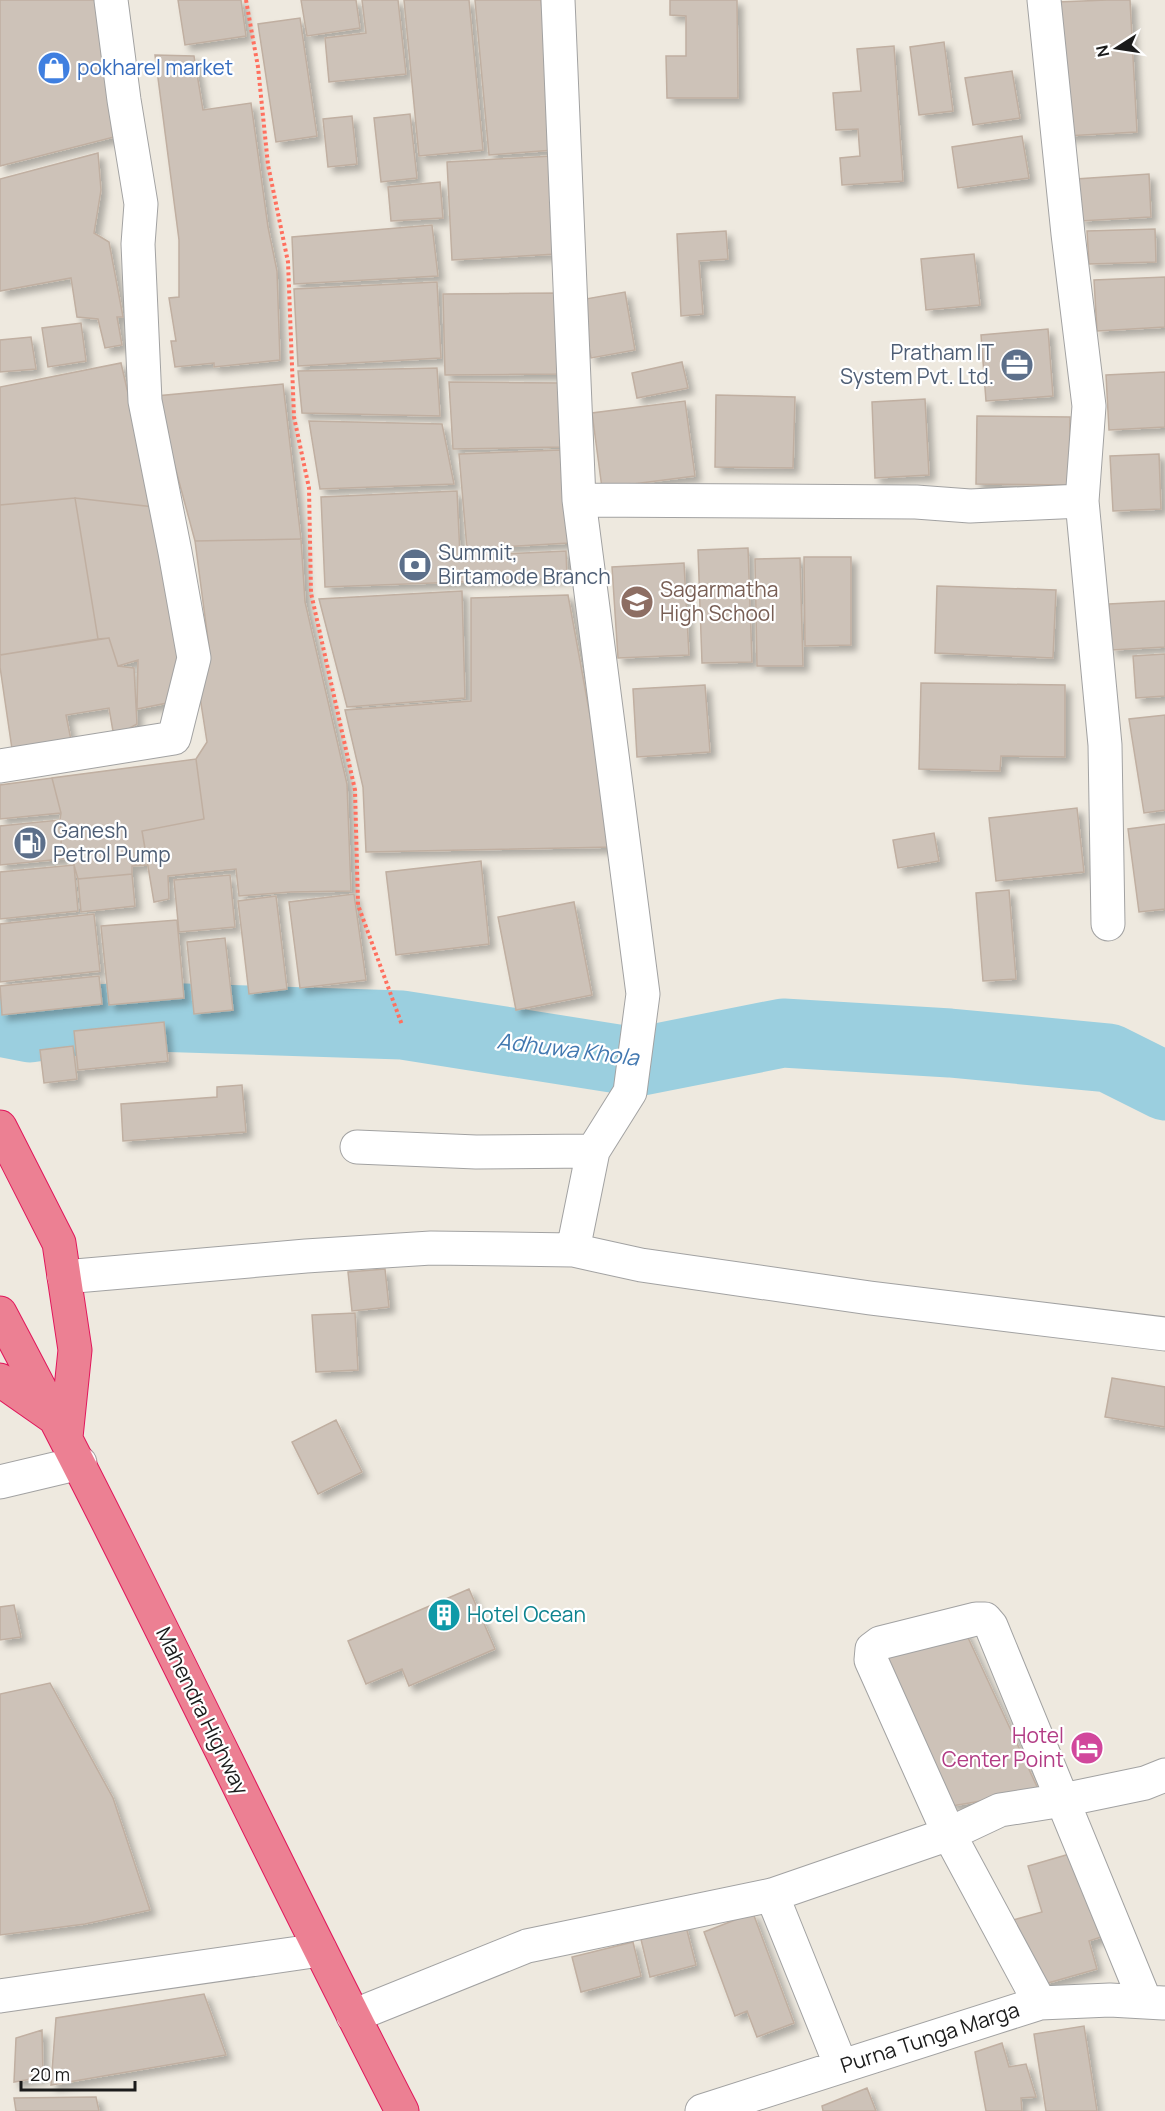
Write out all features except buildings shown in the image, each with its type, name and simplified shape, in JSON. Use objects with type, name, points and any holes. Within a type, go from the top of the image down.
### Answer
[{"type":"highway","points":[[0,1127],[59,1243],[75,1350],[67,1440]]},
{"type":"highway","name":"Mahendra Highway","points":[[0,1313],[67,1440],[402,2111]]},
{"type":"highway","points":[[0,1380],[67,1440]]},
{"type":"street","points":[[0,766],[174,738],[194,658],[176,552],[145,401],[138,244],[141,204],[111,0]]},
{"type":"street","points":[[558,0],[579,500],[643,994],[630,1092],[593,1151],[573,1250]]},
{"type":"street","points":[[1044,0],[1068,234],[1089,406],[1082,501],[1105,745],[1108,924]]},
{"type":"street","points":[[579,500],[916,502],[970,506],[1082,501]]},
{"type":"street","points":[[357,1147],[476,1152],[593,1151]]},
{"type":"street","points":[[64,1277],[306,1256],[431,1248],[573,1250],[642,1265],[870,1298],[1165,1334]]},
{"type":"street","points":[[0,1482],[67,1440]]},
{"type":"street","points":[[1040,2003],[949,1834],[871,1660],[872,1649],[880,1643],[976,1619],[985,1619],[991,1626],[1063,1800],[1155,2002]]},
{"type":"street","points":[[353,2016],[527,1946],[772,1895],[949,1834],[1000,1810],[1145,1783],[1165,1775]]},
{"type":"street","points":[[772,1895],[841,2066]]},
{"type":"street","points":[[0,1996],[321,1950]]},
{"type":"street","name":"Purna Tunga Marga","points":[[702,2111],[1040,2003],[1110,2000],[1155,2002]]},
{"type":"path","points":[[246,0],[258,67],[268,165],[288,262],[294,417],[309,488],[311,593],[355,790],[358,905],[402,1024]]},
{"type":"waterway","name":"Adhuwa Khola","points":[[0,1022],[30,1028],[89,1019],[153,1017],[402,1025],[637,1062],[783,1033],[950,1043],[1109,1058],[1165,1086]]},
{"type":"place","name":"pokharel market","points":[[54,68]]},
{"type":"place","name":"Pratham IT System Pvt. Ltd.","points":[[1017,365]]},
{"type":"place","name":"Summit, Birtamode Branch","points":[[415,565]]},
{"type":"place","name":"Sagarmatha High School","points":[[637,602]]},
{"type":"place","name":"Ganesh Petrol Pump","points":[[30,843]]},
{"type":"place","name":"Hotel Ocean","points":[[444,1615]]},
{"type":"place","name":"Hotel Center Point","points":[[1087,1748]]}]
